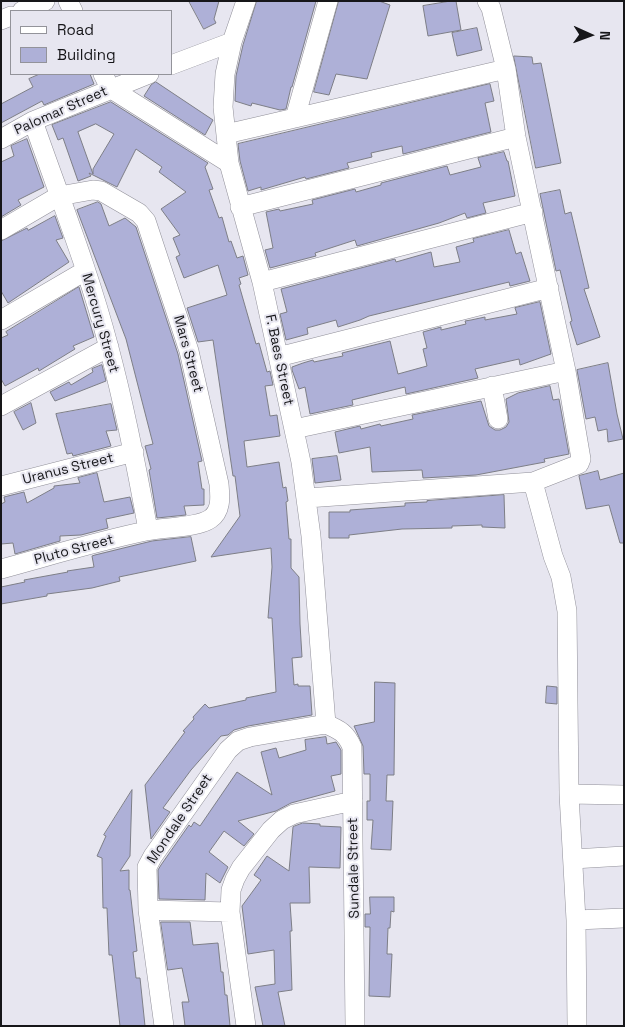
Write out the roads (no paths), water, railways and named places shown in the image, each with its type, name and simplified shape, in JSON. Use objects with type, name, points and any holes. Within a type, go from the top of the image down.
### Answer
[{"type":"street","points":[[24,10],[45,1]]},
{"type":"street","name":"F. Baes Street","points":[[246,1],[232,42],[224,82],[223,107],[229,163],[262,282],[307,498],[326,724]]},
{"type":"street","points":[[294,118],[328,1]]},
{"type":"street","points":[[307,498],[533,482],[579,464],[581,459],[550,288],[516,137],[506,69],[491,8],[487,1]]},
{"type":"street","points":[[172,65],[232,42]]},
{"type":"street","points":[[226,134],[506,69]]},
{"type":"street","name":"Palomar Street","points":[[1,139],[107,81],[143,75]]},
{"type":"street","points":[[107,81],[229,163]]},
{"type":"street","name":"Mercury Street","points":[[33,120],[86,271],[109,347],[134,452],[148,530]]},
{"type":"street","points":[[240,207],[516,137]]},
{"type":"street","name":"Mars Street","points":[[59,196],[93,190],[101,192],[139,213],[146,221],[189,351],[219,484],[218,510],[212,518],[204,522],[148,530]]},
{"type":"street","points":[[1,230],[59,196]]},
{"type":"street","points":[[262,282],[533,212]]},
{"type":"street","points":[[1,320],[86,271]]},
{"type":"street","points":[[278,357],[550,288]]},
{"type":"street","points":[[1,406],[109,347]]},
{"type":"street","points":[[294,429],[566,371]]},
{"type":"street","points":[[492,386],[498,419]]},
{"type":"street","name":"Uranus Street","points":[[1,486],[134,452]]},
{"type":"street","points":[[533,482],[561,577],[567,611],[569,794],[576,920],[577,1026]]},
{"type":"street","name":"Pluto Street","points":[[1,569],[148,530]]},
{"type":"street","name":"Sundale Street","points":[[326,724],[342,731],[348,736],[352,747],[355,1026]]},
{"type":"street","name":"Mondale Street","points":[[164,1026],[148,910],[147,873],[150,862],[228,750],[238,741],[250,737],[326,724]]},
{"type":"street","points":[[569,794],[624,795]]},
{"type":"street","points":[[246,1026],[230,912],[231,890],[241,868],[271,830],[282,820],[294,814],[353,801]]},
{"type":"street","points":[[573,859],[624,856]]},
{"type":"street","points":[[148,910],[230,912]]},
{"type":"street","points":[[576,920],[624,918]]}]
